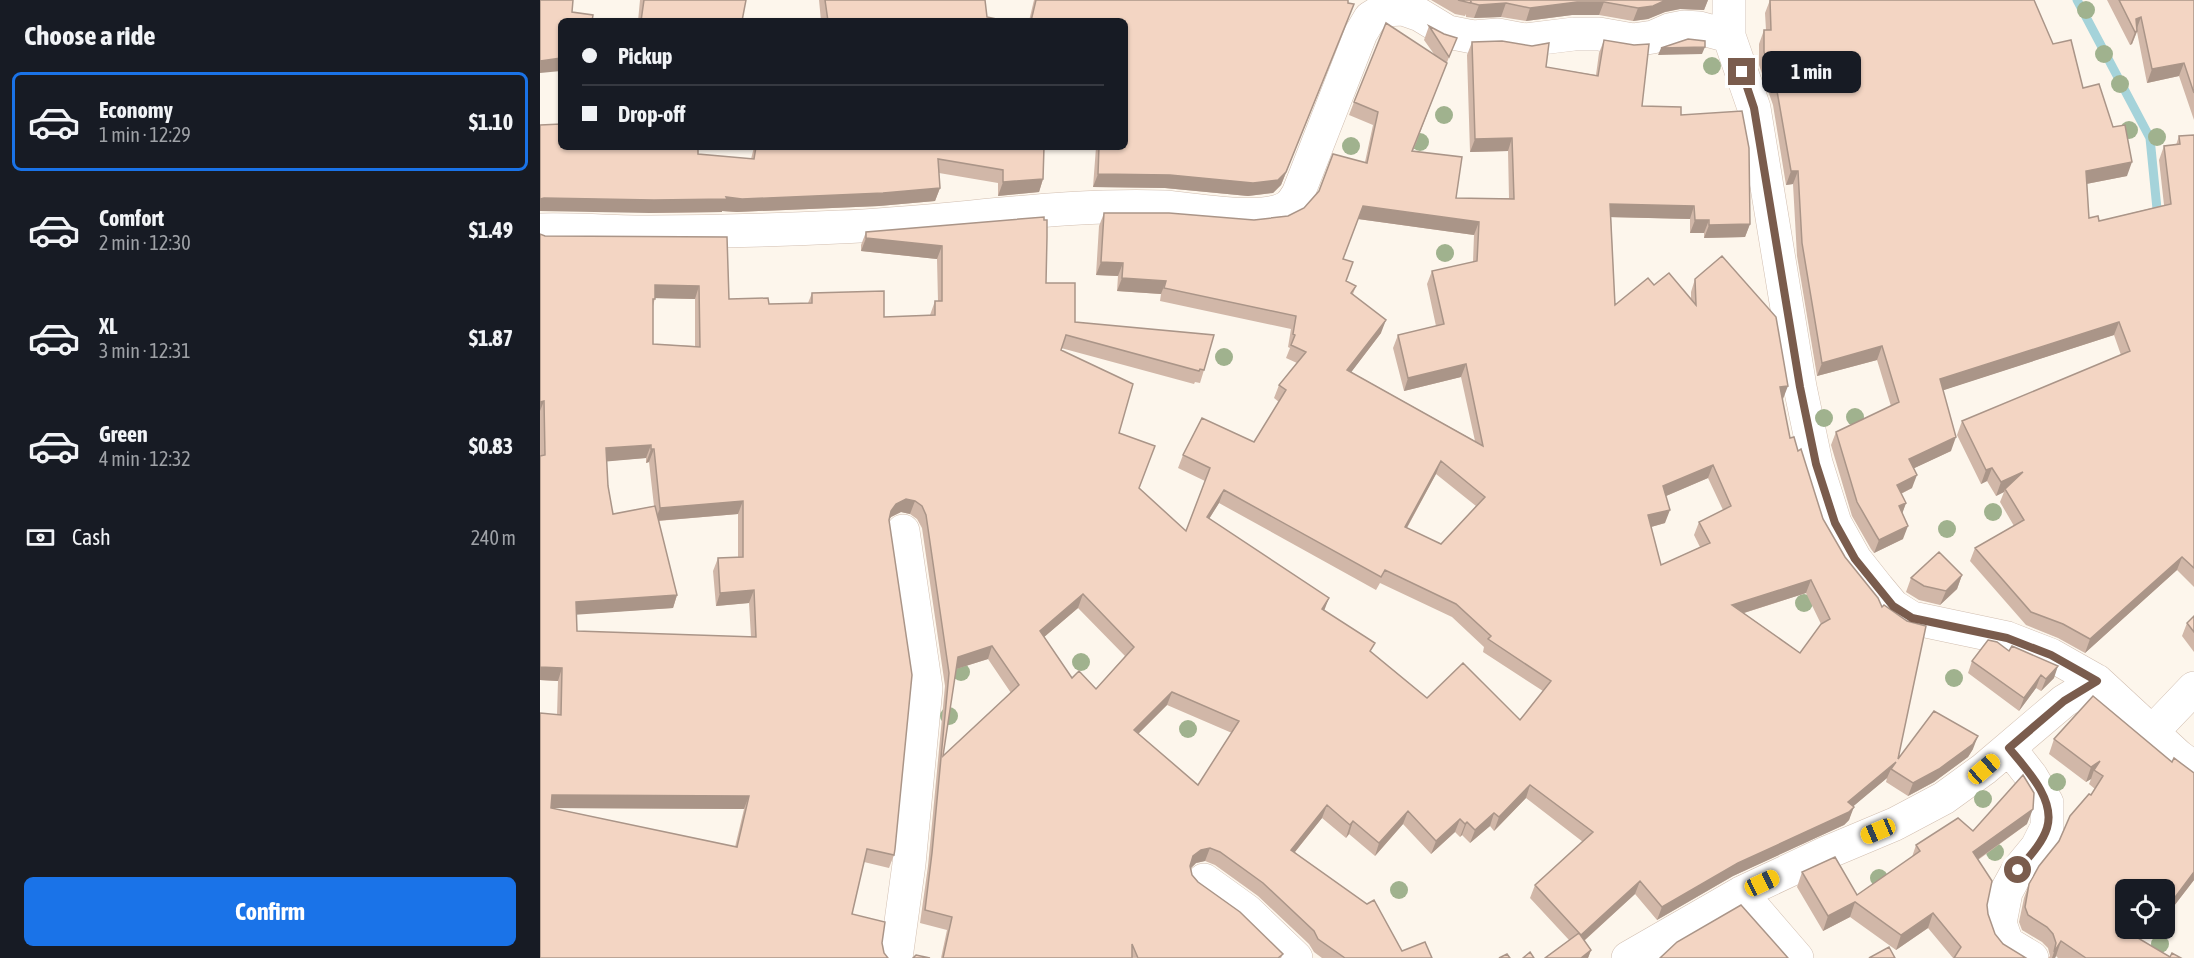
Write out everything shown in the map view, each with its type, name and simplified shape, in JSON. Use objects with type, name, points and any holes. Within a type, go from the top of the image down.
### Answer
[{"type":"street","points":[[1729,0],[1729,36],[1754,108],[1800,387],[1816,464],[1835,523],[1855,559],[1893,606],[1912,618],[2007,638],[2051,655],[2097,681],[2194,768]]},
{"type":"street","points":[[540,230],[648,232],[840,227],[942,221],[1046,209],[1101,207],[1166,207],[1248,215],[1274,211],[1289,206],[1298,194],[1361,33],[1370,18],[1383,10],[1403,9],[1420,15],[1448,32],[1473,37],[1497,35],[1525,40],[1574,34],[1599,34],[1633,40],[1653,37],[1684,27],[1699,28],[1729,36]]},
{"type":"street","points":[[896,958],[912,843],[926,688],[903,531]]},
{"type":"street","points":[[1628,958],[1741,893],[1895,824],[1944,798],[2009,748],[2064,701],[2097,681]]},
{"type":"street","points":[[2153,731],[2194,688]]},
{"type":"street","points":[[2009,748],[2031,776],[2047,803],[2048,827],[2037,847],[2018,870],[2006,892],[2000,923],[2007,943],[2032,958]]},
{"type":"street","points":[[1204,880],[1247,911],[1296,958]]},
{"type":"street","points":[[1741,893],[1797,958]]},
{"type":"building","points":[[540,0],[573,0],[572,12],[593,15],[592,18],[558,18],[558,58],[540,61]]},
{"type":"building","points":[[644,0],[746,0],[743,18],[641,18]]},
{"type":"building","points":[[825,0],[985,0],[987,17],[992,18],[828,18]]},
{"type":"building","points":[[1036,0],[1348,0],[1348,3],[1354,4],[1286,172],[1278,180],[1253,183],[1170,175],[1098,174],[1099,150],[1128,150],[1128,18],[1032,18]]},
{"type":"building","points":[[1458,0],[1666,0],[1653,6],[1638,8],[1604,2],[1577,2],[1530,8],[1506,3],[1479,5],[1471,1],[1470,3]]},
{"type":"building","points":[[1770,0],[2034,0],[2053,44],[2071,40],[2083,88],[2099,84],[2113,127],[2125,125],[2132,162],[2086,171],[2089,218],[2098,216],[2099,221],[2171,204],[2164,146],[2180,144],[2179,136],[2194,135],[2194,568],[2182,557],[2090,639],[2063,624],[2031,612],[1975,548],[2024,520],[2005,489],[2023,472],[2001,482],[1992,468],[1986,470],[1962,421],[2130,351],[2119,322],[1940,379],[1956,437],[1909,459],[1917,475],[1897,485],[1906,503],[1899,506],[1908,526],[1879,540],[1857,502],[1836,432],[1899,402],[1882,346],[1822,363],[1802,243],[1798,171],[1791,171],[1777,91],[1764,52],[1764,30],[1771,30]]},
{"type":"building","points":[[2119,0],[2194,0],[2194,93],[2184,63],[2152,69],[2141,17],[2136,19],[2137,31],[2135,32]]},
{"type":"building","points":[[1386,23],[1447,63],[1412,151],[1462,157],[1456,198],[1514,199],[1512,138],[1475,139],[1472,42],[1502,41],[1532,46],[1549,43],[1546,67],[1598,76],[1604,40],[1634,45],[1649,44],[1642,106],[1681,107],[1681,115],[1742,111],[1749,148],[1750,224],[1709,225],[1709,220],[1695,220],[1694,206],[1610,204],[1615,305],[1648,278],[1654,285],[1669,273],[1696,305],[1695,279],[1722,256],[1776,317],[1788,386],[1780,387],[1790,438],[1794,437],[1798,451],[1801,449],[1823,519],[1845,557],[1878,598],[1882,607],[1884,605],[1907,621],[1926,626],[1898,759],[1934,711],[1978,736],[1973,744],[1939,769],[1913,783],[1891,769],[1896,762],[1848,802],[1854,807],[1849,812],[1738,863],[1662,907],[1640,881],[1581,935],[1535,885],[1593,832],[1530,785],[1499,817],[1494,813],[1475,830],[1460,819],[1436,841],[1408,811],[1379,843],[1353,821],[1350,825],[1327,805],[1291,850],[1367,904],[1374,900],[1402,951],[1425,942],[1432,958],[1345,958],[1318,939],[1314,931],[1263,883],[1220,852],[1210,848],[1201,850],[1193,856],[1190,866],[1192,875],[1198,882],[1240,912],[1283,954],[1278,958],[1138,958],[1132,944],[1132,958],[943,958],[952,917],[925,910],[949,673],[926,515],[922,506],[906,499],[896,504],[889,520],[912,675],[895,849],[894,855],[867,849],[852,914],[885,922],[882,943],[884,953],[888,958],[540,958],[540,713],[561,715],[562,668],[540,667],[540,456],[545,455],[544,401],[540,402],[540,234],[545,236],[727,237],[729,299],[768,298],[769,304],[812,303],[812,293],[884,291],[884,317],[935,315],[935,301],[942,301],[942,246],[866,238],[866,232],[1044,217],[1044,220],[1047,220],[1046,283],[1075,283],[1075,322],[1214,335],[1204,370],[1199,371],[1066,335],[1061,350],[1133,384],[1119,433],[1155,446],[1139,488],[1186,531],[1210,468],[1183,455],[1202,418],[1254,442],[1286,390],[1279,385],[1306,352],[1291,345],[1295,335],[1293,334],[1296,316],[1164,288],[1166,281],[1122,278],[1123,263],[1101,262],[1104,213],[1169,213],[1254,220],[1288,216],[1304,208],[1319,191],[1333,154],[1367,163],[1378,112],[1354,102]],"holes":[[[1363,206],[1479,222],[1477,261],[1432,271],[1444,324],[1398,335],[1408,378],[1466,364],[1483,446],[1347,370],[1386,320],[1351,293],[1356,286],[1346,281],[1353,262],[1343,259]],[[655,285],[699,286],[700,347],[653,344],[653,299],[655,299]],[[651,445],[651,449],[654,449],[660,508],[743,501],[743,557],[718,558],[720,593],[754,590],[756,637],[577,631],[576,602],[677,595],[655,506],[613,514],[608,486],[606,448]],[[1441,461],[1485,497],[1441,544],[1405,527]],[[1713,465],[1731,506],[1699,522],[1710,543],[1661,565],[1648,515],[1670,510],[1663,486]],[[1224,490],[1381,577],[1385,570],[1456,604],[1491,636],[1488,639],[1551,681],[1520,720],[1463,663],[1427,698],[1370,651],[1375,643],[1322,609],[1329,598],[1207,517]],[[1811,580],[1830,619],[1821,624],[1800,653],[1732,605]],[[1083,594],[1134,647],[1096,689],[1079,671],[1072,678],[1040,631]],[[992,646],[1019,685],[943,756],[958,657]],[[1172,692],[1239,721],[1198,785],[1134,730]],[[552,795],[749,796],[737,847],[551,808]]]},
{"type":"building","points":[[1429,26],[1457,38],[1449,57]]},
{"type":"building","points":[[1688,39],[1705,41],[1705,47],[1661,48]]},
{"type":"building","points":[[558,124],[558,150],[698,150],[698,154],[754,159],[756,150],[1044,150],[1043,179],[1003,182],[1003,170],[938,159],[940,188],[883,193],[742,199],[726,197],[727,199],[540,199],[540,125]]},
{"type":"building","points":[[1939,552],[1962,575],[1946,591],[1924,586],[1911,578]]},
{"type":"building","points":[[2194,616],[2194,632],[2187,623]]},
{"type":"building","points":[[1988,640],[1997,642],[2009,651],[2012,646],[2058,666],[2046,679],[2041,675],[2024,698],[1972,661]]},
{"type":"building","points":[[2093,696],[2172,762],[2174,758],[2194,773],[2194,872],[2175,897],[2175,879],[2115,879],[2115,939],[2140,939],[2170,957],[2172,953],[2181,958],[2086,958],[2061,941],[2054,952],[2056,943],[2053,934],[2047,927],[2028,915],[2025,907],[2029,884],[2039,866],[2059,841],[2070,816],[2089,794],[2091,795],[2103,776],[2094,770],[2100,761],[2091,767],[2054,739]]},
{"type":"building","points":[[2023,775],[2034,793],[2033,809],[1973,852],[1992,881],[1987,905],[1995,934],[2003,944],[2026,958],[1954,958],[1961,947],[1933,913],[1901,935],[1855,902],[1828,916],[1802,872],[1835,857],[1857,895],[1920,851],[1916,845],[1958,818],[1973,831]]},
{"type":"building","points":[[1741,905],[1788,958],[1660,958],[1677,942]]},
{"type":"building","points":[[1579,933],[1591,950],[1581,958],[1545,958]]},
{"type":"building","points":[[1889,947],[1895,958],[1869,958]]},
{"type":"building","points":[[1530,952],[1534,958],[1523,958]]},
{"type":"building","points":[[916,955],[930,958],[913,958]]},
{"type":"waterway","points":[[2077,0],[2150,138],[2158,219]]},
{"type":"route","points":[[1742,72],[1754,108],[1800,387],[1816,464],[1835,523],[1855,559],[1893,606],[1912,618],[2007,638],[2051,655],[2097,681],[2064,701],[2009,748],[2031,776],[2047,803],[2048,827],[2037,847],[2018,870]]}]
